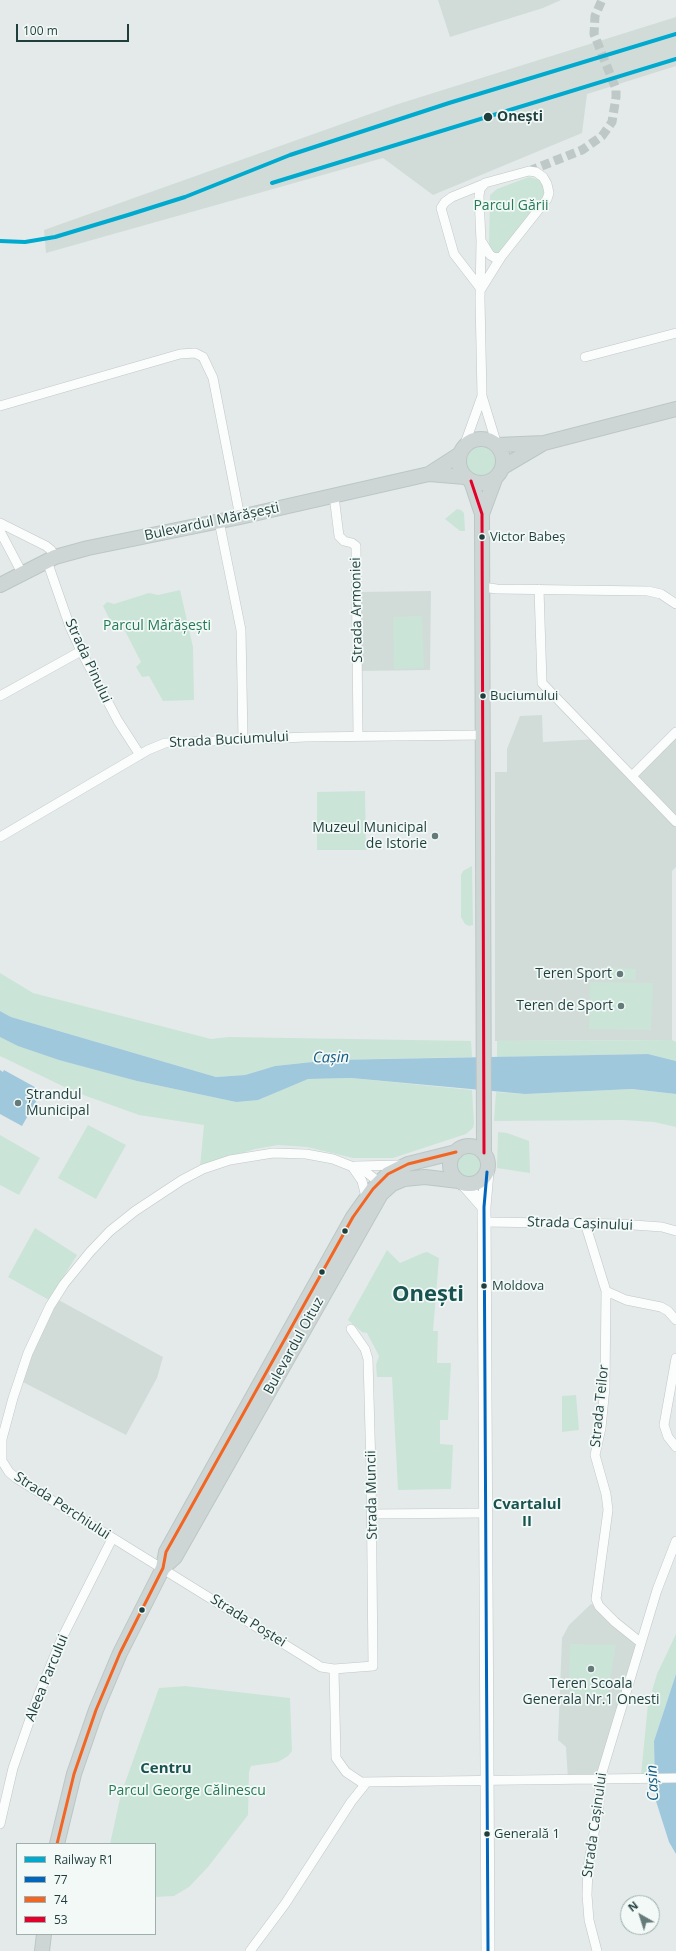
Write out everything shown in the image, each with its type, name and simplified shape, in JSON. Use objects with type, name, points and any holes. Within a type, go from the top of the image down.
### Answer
[{"type":"main road","points":[[496,445],[544,443],[676,409]]},
{"type":"main road","points":[[482,514],[468,479],[459,466],[462,451],[473,441],[480,439],[490,441],[496,445],[502,454],[503,467]]},
{"type":"main road","points":[[484,1118],[474,1136],[451,1160],[451,1169],[461,1182],[477,1182],[487,1172],[488,1162],[484,1153],[484,1118],[484,1040],[482,514],[495,479],[503,467],[544,443]]},
{"type":"main road","name":"Bulevardul Mărășești","points":[[429,474],[462,451]]},
{"type":"main road","name":"Bulevardul Mărășești","points":[[0,585],[51,559],[118,542],[240,517],[429,474],[468,479]]},
{"type":"main road","points":[[468,479],[483,484],[495,479]]},
{"type":"main road","points":[[460,1149],[477,1148],[484,1153]]},
{"type":"main road","name":"Bulevardul Oituz","points":[[361,1216],[376,1202],[383,1185],[393,1171],[408,1164],[460,1149]]},
{"type":"main road","name":"Bulevardul Oituz","points":[[57,1843],[74,1774],[96,1710],[123,1647],[163,1568],[166,1552],[287,1347],[361,1216],[366,1198],[383,1185],[395,1181],[413,1178],[435,1178],[461,1182]]},
{"type":"main road","points":[[42,1951],[44,1935]]},
{"type":"street","points":[[532,170],[545,180],[549,188],[547,199],[501,257],[481,289],[454,254],[441,208],[445,202],[452,197],[485,183],[532,170]]},
{"type":"street","points":[[485,183],[480,189],[479,196],[481,241],[482,396],[496,445]]},
{"type":"street","points":[[481,241],[490,255],[495,258],[501,257]]},
{"type":"street","points":[[585,357],[676,333]]},
{"type":"street","points":[[0,406],[180,354],[195,353],[203,357],[213,378],[240,517]]},
{"type":"street","points":[[462,451],[482,396]]},
{"type":"street","name":"Strada Armoniei","points":[[334,496],[339,536],[344,541],[352,543],[356,546],[358,736]]},
{"type":"street","points":[[219,521],[241,634],[243,738]]},
{"type":"street","points":[[0,523],[46,546],[51,550],[51,559]]},
{"type":"street","points":[[0,531],[22,573]]},
{"type":"street","name":"Strada Pinului","points":[[51,559],[70,627],[115,716],[140,755]]},
{"type":"street","points":[[482,587],[497,589],[652,592],[666,596],[676,604]]},
{"type":"street","points":[[539,589],[542,683],[676,822]]},
{"type":"street","points":[[0,696],[81,651]]},
{"type":"street","points":[[632,776],[676,732]]},
{"type":"street","name":"Strada Buciumului","points":[[2,833],[155,746],[169,742],[243,738],[483,735]]},
{"type":"street","name":"Strada Perchiului","points":[[163,1568],[112,1539],[16,1478],[5,1467],[1,1456],[2,1439],[25,1363],[54,1298],[82,1261],[110,1231],[135,1211],[172,1186],[203,1169],[244,1157],[284,1152],[316,1155],[350,1165],[366,1172],[383,1185]]},
{"type":"street","name":"Strada Perchiului","points":[[350,1165],[408,1164]]},
{"type":"street","points":[[350,1165],[360,1176],[366,1198]]},
{"type":"street","points":[[487,1172],[484,1222],[488,1951]]},
{"type":"street","points":[[461,1182],[484,1207]]},
{"type":"street","name":"Strada Cașinului","points":[[484,1222],[585,1223],[662,1227],[676,1231]]},
{"type":"street","name":"Strada Teilor","points":[[585,1223],[606,1290],[605,1387],[602,1422],[595,1455],[606,1494],[608,1510],[596,1599],[600,1607],[614,1622],[640,1642]]},
{"type":"street","points":[[606,1290],[626,1300],[661,1307],[668,1311],[676,1320]]},
{"type":"street","name":"Strada Muncii","points":[[351,1329],[364,1349],[368,1359],[372,1514],[373,1666]]},
{"type":"street","points":[[676,1358],[664,1425],[668,1437],[676,1447]]},
{"type":"street","points":[[372,1514],[486,1513]]},
{"type":"street","name":"Aleea Parcului","points":[[0,1824],[13,1768],[38,1696],[62,1638],[112,1539]]},
{"type":"street","name":"Strada Cașinului","points":[[597,1951],[589,1920],[587,1888],[588,1867],[599,1805],[600,1779],[640,1642],[657,1590],[676,1541]]},
{"type":"street","name":"Strada Poștei","points":[[163,1568],[323,1668],[334,1669],[373,1666]]},
{"type":"street","points":[[334,1669],[336,1758],[349,1775],[361,1782],[487,1782],[676,1778]]},
{"type":"street","points":[[250,1951],[285,1904],[348,1806],[367,1782]]},
{"type":"shaded area","points":[[438,0],[561,0],[543,8],[450,37]]},
{"type":"shaded area","points":[[676,17],[676,66],[587,94],[582,133],[433,195],[383,158],[46,253],[44,230],[395,105]]},
{"type":"shaded area","points":[[431,591],[430,670],[358,671],[357,592]]},
{"type":"shaded area","points":[[542,715],[543,742],[598,739],[632,776],[676,732],[676,867],[672,871],[672,1040],[495,1041],[495,772],[507,772],[507,749],[520,716]]},
{"type":"shaded area","points":[[55,1298],[163,1357],[157,1378],[126,1435],[19,1380]]},
{"type":"shaded area","points":[[591,1604],[601,1607],[640,1642],[600,1779],[568,1780],[566,1747],[558,1740],[562,1638],[569,1625]]},
{"type":"green space","name":"Parcul Gării","points":[[529,177],[541,180],[546,194],[500,252],[495,254],[489,246],[490,195],[497,189]]},
{"type":"green space","points":[[478,444],[484,444],[488,445],[495,451],[498,461],[497,468],[491,475],[484,478],[478,478],[474,477],[467,471],[464,464],[464,458],[465,454],[471,447]]},
{"type":"green space","points":[[457,509],[464,513],[465,531],[460,531],[445,519]]},
{"type":"green space","name":"Parcul Mărășești","points":[[180,590],[193,647],[194,700],[163,701],[149,676],[142,677],[136,667],[141,662],[121,623],[112,624],[103,606],[107,602],[114,604],[149,593],[158,595]]},
{"type":"green space","points":[[422,616],[424,668],[394,669],[393,617]]},
{"type":"green space","points":[[365,791],[366,850],[317,850],[317,792]]},
{"type":"green space","points":[[472,866],[473,925],[469,926],[465,924],[461,917],[461,875],[463,871]]},
{"type":"green space","name":"Teren Sport","points":[[604,967],[636,969],[635,980],[604,979]]},
{"type":"green space","points":[[0,973],[33,993],[211,1039],[229,1037],[471,1041],[472,1057],[331,1060],[275,1066],[245,1075],[216,1077],[11,1017],[0,1011]]},
{"type":"green space","name":"Teren de Sport","points":[[590,982],[653,983],[651,1030],[589,1029]]},
{"type":"green space","points":[[0,1037],[137,1081],[236,1102],[308,1079],[351,1078],[472,1090],[474,1124],[473,1128],[466,1134],[393,1158],[353,1158],[307,1147],[278,1145],[255,1149],[200,1167],[204,1125],[139,1115],[75,1092],[0,1056]]},
{"type":"green space","points":[[672,1040],[676,1042],[676,1061],[648,1054],[497,1057],[497,1041]]},
{"type":"green space","points":[[632,1089],[676,1094],[676,1127],[654,1122],[623,1120],[494,1121],[496,1092],[525,1094]]},
{"type":"green space","points":[[88,1125],[126,1145],[96,1199],[58,1178]]},
{"type":"green space","points":[[498,1132],[507,1133],[529,1141],[530,1173],[497,1168]]},
{"type":"green space","points":[[0,1135],[40,1158],[19,1195],[0,1185]]},
{"type":"green space","points":[[473,1147],[482,1152],[486,1158],[486,1172],[482,1178],[473,1183],[465,1183],[456,1178],[452,1172],[451,1161],[456,1152],[462,1148]]},
{"type":"green space","points":[[35,1228],[77,1255],[49,1300],[8,1277]]},
{"type":"green space","points":[[387,1250],[400,1263],[427,1252],[439,1258],[433,1331],[438,1331],[437,1363],[451,1363],[448,1420],[440,1420],[440,1444],[453,1445],[451,1489],[398,1490],[392,1377],[377,1377],[376,1365],[379,1356],[367,1333],[362,1332],[348,1320]]},
{"type":"green space","points":[[576,1395],[579,1430],[562,1432],[562,1396]]},
{"type":"green space","points":[[676,1634],[676,1674],[654,1741],[654,1774],[641,1775],[648,1704],[657,1674]]},
{"type":"green space","name":"Teren Scoala Generala Nr.1 Onesti","points":[[570,1644],[616,1645],[607,1696],[569,1693]]},
{"type":"green space","name":"Parcul George Călinescu","points":[[185,1686],[290,1698],[292,1751],[288,1756],[278,1762],[251,1766],[249,1772],[248,1815],[208,1867],[189,1887],[174,1896],[156,1897],[156,1843],[110,1843],[121,1794],[159,1688]]},
{"type":"water","points":[[0,1011],[11,1017],[216,1077],[245,1075],[275,1066],[331,1060],[648,1054],[676,1061],[676,1094],[632,1089],[525,1094],[351,1078],[308,1079],[258,1100],[236,1102],[137,1081],[59,1060],[18,1046],[0,1037]]},
{"type":"water","name":"Ștrandul Municipal","points":[[0,1070],[3,1072],[4,1070],[42,1091],[22,1126],[0,1114]]},
{"type":"water","points":[[676,1674],[676,1854],[669,1842],[655,1798],[654,1741]]},
{"type":"tunnel","points":[[529,171],[582,150],[602,136],[612,122],[616,89],[594,34],[595,16],[602,0]]},
{"type":"rail line","name":"R1","points":[[0,241],[25,242],[55,237],[128,215],[185,197],[290,155],[449,103],[676,34]]},
{"type":"rail line","name":"R1","points":[[272,183],[676,59]]},
{"type":"transit line","name":"53","points":[[471,481],[482,514],[484,1153]]},
{"type":"transit line","name":"74","points":[[57,1843],[74,1774],[96,1710],[120,1653],[163,1568],[166,1552],[353,1217],[373,1189],[388,1174],[408,1164],[456,1152]]},
{"type":"transit line","name":"77","points":[[487,1172],[484,1207],[488,1951]]},
{"type":"place","name":"Onești","points":[[488,117]]},
{"type":"place","name":"Victor Babeș","points":[[482,537]]},
{"type":"place","name":"Buciumului","points":[[483,696]]},
{"type":"place","name":"Muzeul Municipal de Istorie","points":[[435,836]]},
{"type":"place","name":"Teren Sport","points":[[620,974]]},
{"type":"place","name":"Teren de Sport","points":[[621,1006]]},
{"type":"place","name":"Ștrandul Municipal","points":[[18,1103]]},
{"type":"place","name":"Moldova","points":[[484,1286]]},
{"type":"place","name":"Teren Scoala Generala Nr.1 Onesti","points":[[591,1669]]},
{"type":"place","name":"Generală 1","points":[[487,1834]]},
{"type":"district","name":"Onești","points":[[428,1295]]},
{"type":"district","name":"Cvartalul II","points":[[527,1514]]},
{"type":"district","name":"Centru","points":[[166,1769]]},
{"type":"water label","name":"Cașin","points":[[331,1058]]},
{"type":"water label","name":"Cașin","points":[[653,1783]]}]
